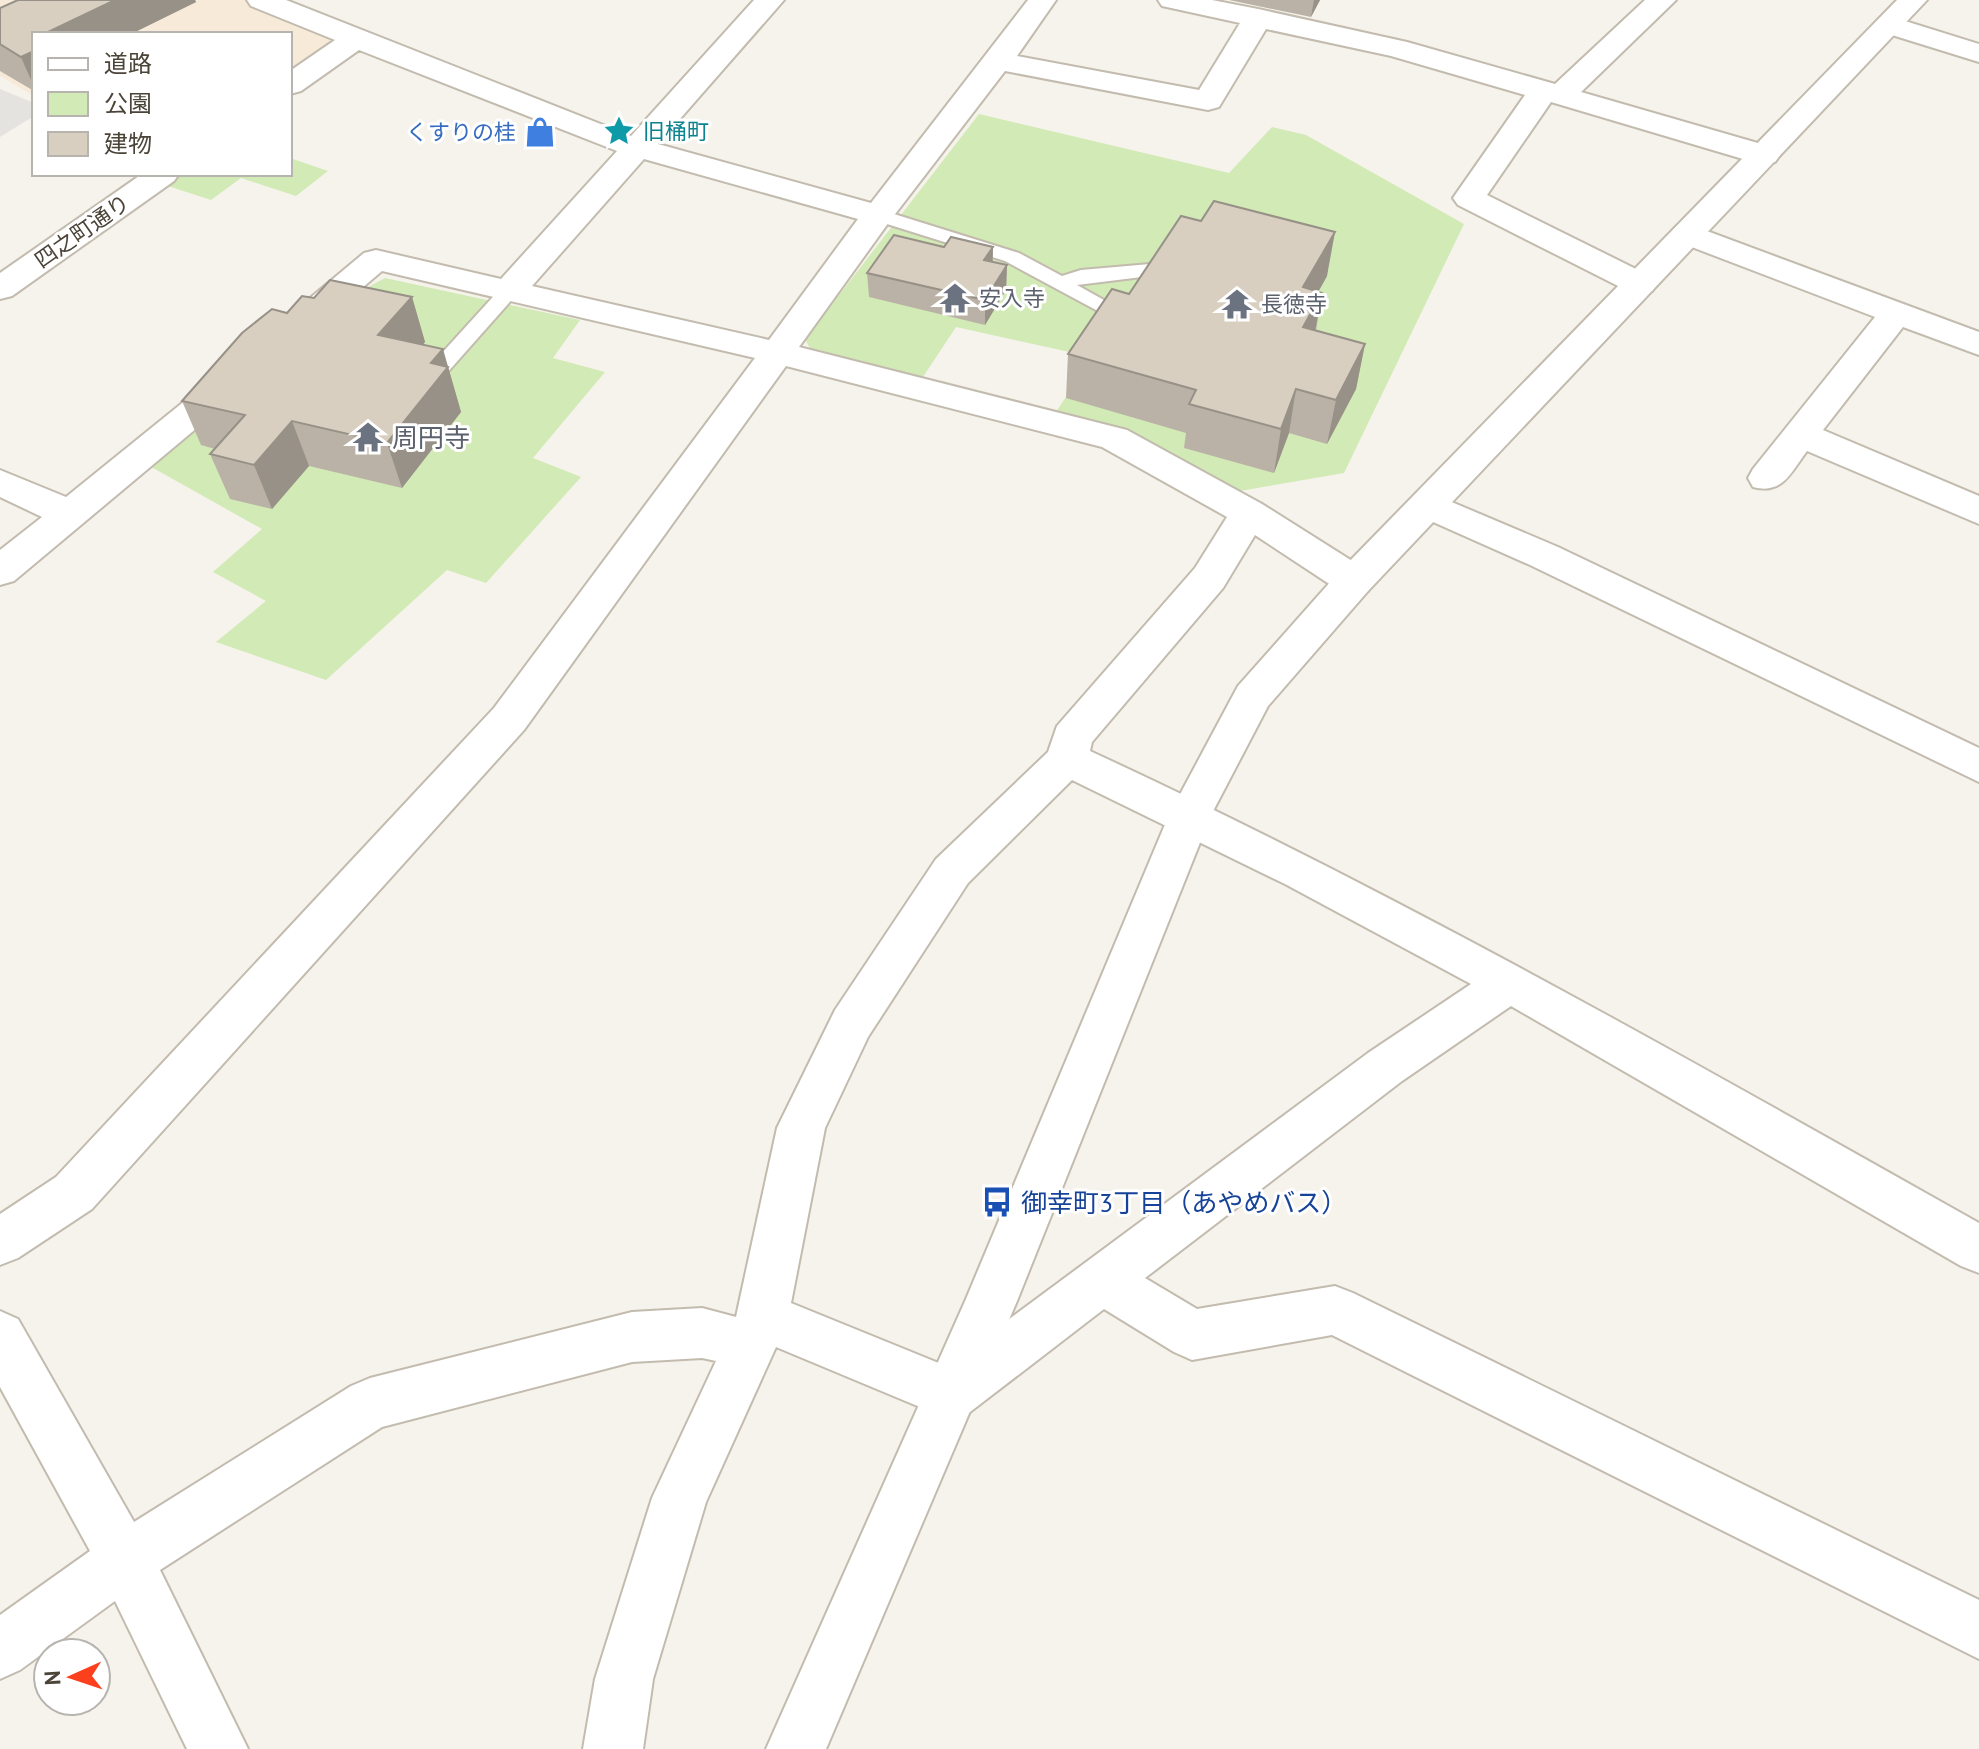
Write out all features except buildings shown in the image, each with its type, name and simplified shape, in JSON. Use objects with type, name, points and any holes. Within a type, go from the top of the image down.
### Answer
[{"type":"street","points":[[261,0],[635,147],[878,215]]},
{"type":"street","points":[[508,292],[770,0]]},
{"type":"street","points":[[0,1242],[74,1193],[509,719],[878,215],[1042,0]]},
{"type":"street","points":[[1172,0],[1397,48],[1764,155]]},
{"type":"street","points":[[1640,284],[1469,198],[1552,92],[1642,9]]},
{"type":"street","points":[[796,1749],[951,1394],[1190,815],[1252,697],[1354,581],[1901,12],[1979,53]]},
{"type":"street","points":[[998,61],[1208,101],[1258,18]]},
{"type":"street","points":[[292,84],[357,38]]},
{"type":"street","name":"四之町通り","points":[[0,289],[160,176]]},
{"type":"street","points":[[1688,234],[1897,312],[1975,335]]},
{"type":"street","points":[[0,571],[376,260],[778,353],[1114,438],[1249,513],[1354,581]]},
{"type":"street","points":[[1766,478],[1897,312]]},
{"type":"street","points":[[1801,434],[1979,511]]},
{"type":"street","points":[[0,482],[71,515]]},
{"type":"street","points":[[1428,505],[1544,556],[1979,766]]},
{"type":"street","points":[[613,1749],[624,1679],[680,1498],[757,1330],[801,1128],[851,1024],[952,871],[1067,759],[1072,737],[1209,578],[1249,513]]},
{"type":"street","points":[[1067,759],[1190,815],[1509,983],[1979,1250]]},
{"type":"street","points":[[951,1394],[1385,1067],[1509,983]]},
{"type":"street","points":[[1102,1280],[1192,1335],[1335,1310],[1979,1630]]},
{"type":"street","points":[[0,1650],[125,1560],[370,1404],[632,1337],[757,1330],[951,1394]]},
{"type":"street","points":[[0,1336],[125,1560],[218,1749]]},
{"type":"lane","points":[[878,215],[1012,257],[1122,318]]},
{"type":"lane","points":[[1060,284],[1081,276],[1150,270]]},
{"type":"lane","points":[[439,369],[508,292]]},
{"type":"shaded area","points":[[0,0],[278,0],[362,29],[292,75],[292,32],[32,32],[32,95],[0,76]]},
{"type":"shaded area","points":[[0,89],[32,102],[32,117],[0,137]]},
{"type":"green space","points":[[979,114],[1229,173],[1272,127],[1306,135],[1464,224],[1344,473],[1216,495],[1054,415],[1092,357],[956,327],[919,383],[813,354],[805,339]]},
{"type":"green space","points":[[292,159],[328,171],[296,196],[241,178],[211,200],[165,185],[177,176],[292,176]]},
{"type":"green space","points":[[385,278],[580,320],[553,358],[605,372],[533,458],[581,477],[486,583],[447,570],[326,680],[216,642],[266,601],[213,572],[262,529],[146,464],[344,300]]},
{"type":"place","name":"旧桶町","points":[[619,131]]},
{"type":"place","name":"くすりの桂","points":[[540,132]]},
{"type":"place","name":"安入寺","points":[[955,298]]},
{"type":"place","name":"長徳寺","points":[[1237,304]]},
{"type":"place","name":"周円寺","points":[[368,437]]},
{"type":"place","name":"御幸町3丁目（あやめバス）","points":[[997,1202]]}]
